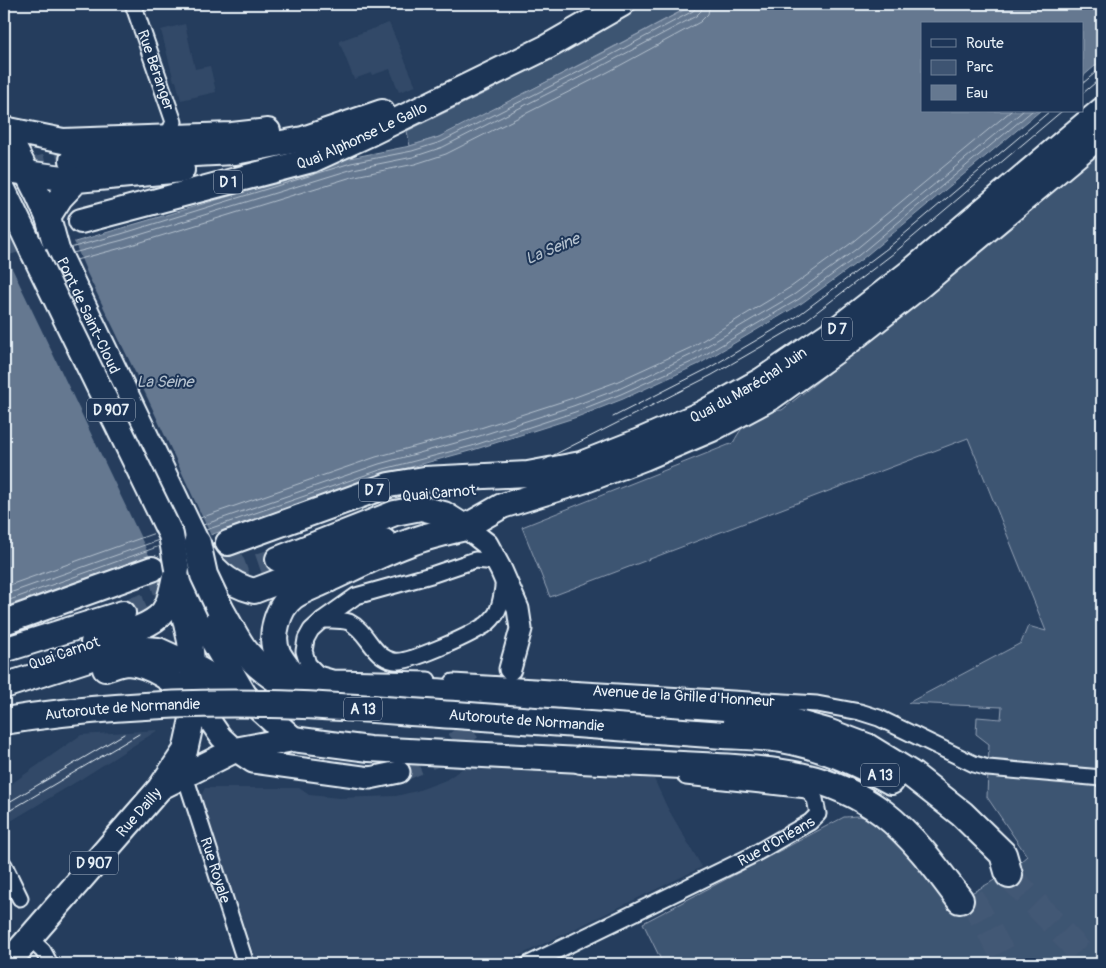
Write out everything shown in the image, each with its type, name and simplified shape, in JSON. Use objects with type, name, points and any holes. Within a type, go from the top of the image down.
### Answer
[{"type":"highway","points":[[465,527],[414,540],[292,597],[281,612],[275,626],[275,649],[294,679],[306,687],[323,694],[341,696],[420,692],[469,695],[493,699]]},
{"type":"highway","points":[[197,544],[204,574],[220,609],[241,646],[264,671],[301,695],[321,702],[342,705],[493,699]]},
{"type":"highway","name":"Autoroute de Normandie","points":[[4,737],[72,727],[230,718],[722,742],[781,739],[820,749],[859,763],[902,787],[952,823],[1009,875],[1003,854],[962,814],[911,774],[867,746],[827,732],[784,720],[493,699]]},
{"type":"highway","name":"Autoroute de Normandie","points":[[4,721],[79,711],[230,703],[273,704],[350,708],[722,742],[814,765],[852,779],[890,802],[934,842],[965,898],[924,852],[883,813],[846,791],[810,777],[775,771],[581,760]]},
{"type":"main road","name":"Quai Alphonse Le Gallo","points":[[365,127],[374,116],[540,35],[595,4]]},
{"type":"main road","name":"Quai Alphonse Le Gallo","points":[[81,221],[312,160],[365,127],[546,48],[622,4]]},
{"type":"main road","name":"Quai du Maréchal Juin","points":[[528,474],[581,464],[637,442],[703,413],[762,380],[838,328],[910,272],[1102,110]]},
{"type":"main road","points":[[10,171],[167,137],[365,127]]},
{"type":"main road","points":[[10,171],[64,160],[236,164],[308,150],[365,127]]},
{"type":"main road","points":[[4,128],[64,160]]},
{"type":"main road","name":"D 907","points":[[4,128],[10,171],[12,224]]},
{"type":"main road","name":"Quai du Maréchal Juin","points":[[586,480],[712,429],[772,397],[850,341],[920,286],[1102,134]]},
{"type":"main road","points":[[48,218],[60,198],[64,160]]},
{"type":"main road","points":[[10,171],[42,240],[45,252]]},
{"type":"main road","name":"D 907","points":[[10,171],[38,195],[48,218],[45,252]]},
{"type":"main road","points":[[12,224],[45,252]]},
{"type":"main road","name":"Pont de Saint-Cloud","points":[[45,252],[197,544]]},
{"type":"main road","name":"Pont de Saint-Cloud","points":[[45,252],[171,535],[177,570]]},
{"type":"main road","name":"Quai Carnot","points":[[528,474],[424,479],[389,485],[234,547],[392,498],[424,492],[530,487],[586,480]]},
{"type":"main road","name":"D 7","points":[[465,527],[502,506],[586,480]]},
{"type":"main road","name":"Quai Carnot","points":[[278,559],[395,514],[421,508],[444,514],[465,527]]},
{"type":"main road","name":"D 907","points":[[197,544],[204,557],[217,572],[230,581],[254,591],[410,530],[435,524],[465,527]]},
{"type":"main road","points":[[465,527],[487,544],[501,569],[518,609],[521,629],[510,669]]},
{"type":"main road","points":[[177,570],[196,599],[213,642],[245,696],[293,738]]},
{"type":"main road","name":"Quai Carnot","points":[[4,673],[149,624],[159,616],[170,600],[177,570]]},
{"type":"main road","name":"D 907","points":[[177,570],[193,666],[196,701],[221,737],[235,750],[253,762],[370,778],[399,772]]},
{"type":"main road","points":[[4,622],[151,576],[4,638]]},
{"type":"main road","name":"Quai Carnot","points":[[4,650],[124,612]]},
{"type":"main road","name":"Quai Carnot","points":[[4,686],[107,653],[132,648],[158,650],[193,666],[245,696]]},
{"type":"main road","name":"Quai Carnot","points":[[4,702],[72,678],[126,663],[146,667],[168,678],[196,701]]},
{"type":"main road","name":"Rue Dailly","points":[[7,964],[160,788],[185,751],[196,701]]},
{"type":"main road","points":[[235,750],[293,738],[369,749],[581,760]]},
{"type":"main road","name":"D 907","points":[[160,788],[235,750]]},
{"type":"street","name":"Rue Béranger","points":[[133,4],[174,122],[167,137]]},
{"type":"street","name":"Avenue de la Grille d'Honneur","points":[[501,569],[475,560],[431,575],[356,596],[311,630],[306,639],[304,651],[308,664],[318,674],[332,678],[379,678],[524,685],[816,704],[860,712],[879,718],[959,758],[988,768],[1102,778]]},
{"type":"street","points":[[322,620],[347,622],[360,630],[379,655],[394,661],[403,661],[419,656],[484,627],[496,614],[501,600],[501,569]]},
{"type":"street","name":"Rue d'Orléans","points":[[529,964],[749,857],[810,822],[818,814],[815,799],[806,790],[667,776],[581,760]]},
{"type":"street","name":"Rue Royale","points":[[184,776],[246,964]]},
{"type":"street","points":[[4,865],[20,898]]},
{"type":"street","points":[[30,938],[43,951],[50,964]]},
{"type":"shaded area","points":[[389,23],[416,86],[399,92],[390,69],[354,79],[339,41]]},
{"type":"shaded area","points":[[185,24],[195,69],[210,66],[216,92],[181,100],[176,81],[174,81],[161,30]]},
{"type":"shaded area","points":[[158,730],[4,825],[4,789],[81,735]]},
{"type":"shaded area","points":[[472,762],[635,774],[636,777],[654,779],[667,807],[702,867],[502,964],[257,964],[201,796],[205,788],[299,788],[309,795],[339,798],[396,796],[417,791],[446,780]]},
{"type":"green space","points":[[646,4],[695,4],[472,121],[439,137],[410,146],[407,131],[491,90]]},
{"type":"green space","points":[[1102,142],[1102,964],[663,964],[643,923],[844,817],[863,817],[875,822],[886,831],[910,854],[950,904],[1000,877],[1018,864],[1027,856],[987,797],[989,744],[976,734],[977,717],[1001,719],[1002,707],[908,703],[1021,643],[1028,626],[1046,631],[968,438],[550,597],[522,527],[733,443],[742,428],[752,418],[764,413],[782,410],[885,328]]},
{"type":"water","name":"La Seine","points":[[695,4],[1102,4],[1102,60],[1084,75],[1084,22],[921,22],[921,112],[1039,112],[862,259],[802,303],[699,364],[623,399],[577,417],[473,450],[382,475],[4,607],[4,263],[294,177],[350,158],[410,146],[439,137]]},
{"type":"pier","points":[[73,239],[87,273],[211,536],[150,557],[9,262],[6,260]]},
{"type":"tunnel","points":[[23,172],[72,160]]},
{"type":"tunnel","points":[[4,244],[81,221]]},
{"type":"tunnel","points":[[150,583],[241,552]]},
{"type":"tunnel","points":[[123,613],[278,559]]},
{"type":"tunnel","points":[[399,772],[441,754],[480,722],[490,707]]},
{"type":"tunnel","points":[[1009,875],[1091,964]]},
{"type":"tunnel","points":[[970,896],[1008,964]]},
{"type":"tram line","points":[[1084,82],[1102,67]]},
{"type":"tram line","points":[[1084,92],[1102,77]]},
{"type":"tram line","points":[[613,417],[709,368],[796,317],[889,247],[1049,112]]},
{"type":"tram line","points":[[544,460],[712,375],[801,324],[894,253],[1061,112]]},
{"type":"tram line","points":[[4,805],[124,734]]},
{"type":"tram line","points":[[4,814],[139,734]]}]
